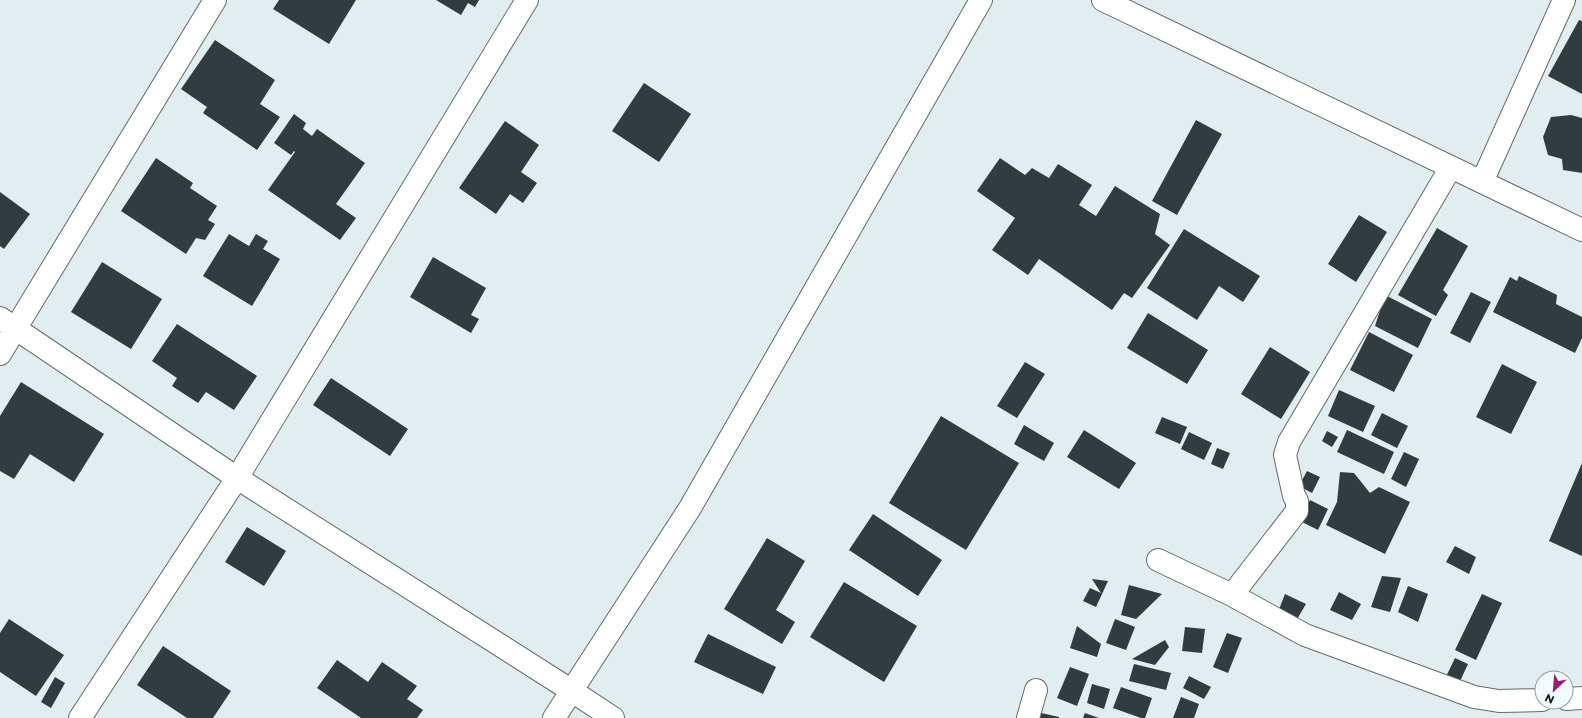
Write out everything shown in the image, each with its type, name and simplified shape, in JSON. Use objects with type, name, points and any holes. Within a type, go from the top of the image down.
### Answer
[{"type":"street","points":[[0,354],[8,324],[215,0]]},
{"type":"street","points":[[80,718],[237,478],[527,0]]},
{"type":"street","points":[[554,718],[690,508],[981,0]]},
{"type":"street","points":[[1103,0],[1582,230]]},
{"type":"street","points":[[1482,182],[1564,0]]},
{"type":"street","points":[[1232,595],[1296,511],[1297,501],[1294,496],[1285,455],[1289,442],[1451,167]]},
{"type":"street","points":[[8,324],[237,478],[613,718]]},
{"type":"street","points":[[1158,560],[1232,595],[1306,635],[1474,697],[1499,701],[1534,700]]},
{"type":"street","points":[[1028,718],[1036,690]]},
{"type":"building","points":[[279,0],[356,0],[329,44],[273,9]]},
{"type":"building","points":[[436,0],[479,0],[475,7],[468,3],[461,15]]},
{"type":"building","points":[[1579,20],[1582,21],[1582,94],[1548,76]]},
{"type":"building","points":[[215,40],[275,80],[260,104],[280,117],[257,150],[203,113],[207,107],[181,89]]},
{"type":"building","points":[[644,83],[691,114],[659,162],[612,131]]},
{"type":"building","points":[[294,114],[306,123],[303,129],[312,136],[317,129],[365,163],[336,204],[356,218],[340,240],[268,190],[295,152],[294,151],[291,155],[274,143]]},
{"type":"building","points":[[1571,115],[1582,118],[1582,173],[1563,170],[1562,159],[1548,155],[1543,137],[1551,117]]},
{"type":"building","points":[[1196,120],[1222,134],[1177,215],[1152,201]]},
{"type":"building","points":[[505,121],[539,145],[521,172],[537,183],[523,203],[510,194],[496,214],[459,188]]},
{"type":"building","points":[[156,158],[193,183],[190,188],[217,206],[208,220],[215,224],[205,240],[196,238],[186,254],[121,211]]},
{"type":"building","points":[[1000,158],[1025,175],[1032,168],[1049,178],[1058,164],[1092,185],[1079,205],[1096,216],[1115,186],[1160,214],[1155,234],[1170,245],[1132,298],[1124,293],[1112,310],[1039,259],[1028,275],[992,250],[1015,218],[977,191]]},
{"type":"building","points":[[0,192],[30,214],[4,249],[0,246]]},
{"type":"building","points":[[1359,215],[1387,232],[1356,282],[1328,264]]},
{"type":"building","points":[[1437,228],[1468,246],[1443,290],[1448,295],[1436,316],[1398,295]]},
{"type":"building","points":[[1184,229],[1260,276],[1243,302],[1219,286],[1197,320],[1147,288]]},
{"type":"building","points":[[229,234],[249,246],[256,234],[268,241],[263,249],[280,259],[252,306],[203,276]]},
{"type":"building","points":[[433,257],[486,288],[471,315],[479,319],[471,333],[410,297]]},
{"type":"building","points":[[102,262],[162,299],[131,349],[71,312]]},
{"type":"building","points":[[1519,276],[1557,295],[1556,304],[1582,317],[1582,338],[1575,353],[1493,312],[1510,277],[1517,281]]},
{"type":"building","points":[[1471,292],[1491,302],[1470,343],[1450,333]]},
{"type":"building","points":[[1385,295],[1432,319],[1418,348],[1375,326]]},
{"type":"building","points":[[1148,313],[1208,350],[1187,384],[1127,348]]},
{"type":"building","points":[[177,324],[257,376],[234,410],[206,392],[198,403],[172,386],[177,378],[152,361]]},
{"type":"building","points":[[1369,332],[1413,355],[1394,392],[1350,370]]},
{"type":"building","points":[[1270,347],[1310,372],[1281,419],[1241,394]]},
{"type":"building","points":[[1025,362],[1045,374],[1017,418],[997,406]]},
{"type":"building","points":[[1502,364],[1537,382],[1511,434],[1476,417]]},
{"type":"building","points":[[331,378],[408,429],[390,456],[313,405]]},
{"type":"building","points":[[21,382],[104,434],[74,482],[30,454],[14,479],[0,471],[0,416]]},
{"type":"building","points":[[1339,390],[1375,406],[1363,432],[1328,416]]},
{"type":"building","points":[[1382,413],[1408,426],[1397,448],[1371,435]]},
{"type":"building","points":[[941,416],[1019,463],[966,550],[889,503]]},
{"type":"building","points":[[1162,417],[1187,427],[1180,444],[1155,433]]},
{"type":"building","points":[[1024,425],[1054,443],[1044,461],[1014,444]]},
{"type":"building","points":[[1084,430],[1136,463],[1119,489],[1067,457]]},
{"type":"building","points":[[1347,430],[1394,452],[1384,474],[1337,452]]},
{"type":"building","points":[[1327,431],[1338,437],[1332,447],[1322,441]]},
{"type":"building","points":[[1189,432],[1212,443],[1204,460],[1181,449]]},
{"type":"building","points":[[1217,448],[1230,453],[1223,469],[1211,464]]},
{"type":"building","points":[[1404,452],[1419,459],[1406,487],[1391,479]]},
{"type":"building","points":[[1582,463],[1582,556],[1549,541]]},
{"type":"building","points":[[1307,471],[1320,477],[1312,493],[1299,486]]},
{"type":"building","points":[[1340,472],[1354,473],[1370,493],[1379,487],[1410,502],[1385,554],[1326,525],[1337,502]]},
{"type":"building","points":[[1310,500],[1328,509],[1318,530],[1300,521]]},
{"type":"building","points":[[873,514],[942,560],[918,596],[849,550]]},
{"type":"building","points":[[247,527],[286,551],[264,586],[225,562]]},
{"type":"building","points":[[767,538],[805,561],[776,610],[795,622],[782,644],[724,609]]},
{"type":"building","points":[[1455,546],[1476,557],[1469,574],[1446,562]]},
{"type":"building","points":[[1382,576],[1401,578],[1390,612],[1371,607]]},
{"type":"building","points":[[1092,579],[1108,581],[1096,607],[1083,601],[1090,588],[1101,593]]},
{"type":"building","points":[[844,582],[917,626],[884,682],[810,637]]},
{"type":"building","points":[[1129,585],[1162,594],[1136,619],[1121,615]]},
{"type":"building","points":[[1408,586],[1428,594],[1418,622],[1398,612]]},
{"type":"building","points":[[1339,592],[1361,604],[1352,620],[1330,610]]},
{"type":"building","points":[[1285,594],[1306,604],[1296,621],[1278,612]]},
{"type":"building","points":[[1482,594],[1502,603],[1476,660],[1455,650]]},
{"type":"building","points":[[9,619],[64,655],[36,696],[0,672],[0,633]]},
{"type":"building","points":[[1115,619],[1135,627],[1126,650],[1106,643]]},
{"type":"building","points":[[1077,626],[1101,644],[1097,657],[1070,648]]},
{"type":"building","points":[[1185,627],[1205,629],[1202,653],[1182,651]]},
{"type":"building","points":[[1227,633],[1242,638],[1228,673],[1213,667]]},
{"type":"building","points":[[708,634],[776,667],[763,694],[694,662]]},
{"type":"building","points":[[1165,640],[1169,647],[1155,665],[1132,659]]},
{"type":"building","points":[[163,646],[231,691],[213,718],[187,718],[137,685]]},
{"type":"building","points":[[1455,658],[1468,664],[1456,690],[1442,685]]},
{"type":"building","points":[[337,660],[368,682],[382,662],[417,686],[407,699],[423,710],[417,718],[361,718],[317,688]]},
{"type":"building","points":[[1134,664],[1171,673],[1166,690],[1129,681]]},
{"type":"building","points":[[1070,667],[1089,674],[1077,706],[1057,698]]},
{"type":"building","points":[[1189,676],[1211,687],[1204,699],[1183,688]]},
{"type":"building","points":[[55,677],[65,683],[51,708],[41,702]]},
{"type":"building","points":[[1092,684],[1110,689],[1104,709],[1087,703]]},
{"type":"building","points":[[1121,687],[1152,698],[1145,718],[1113,708]]},
{"type":"building","points":[[1181,697],[1199,704],[1194,718],[1173,718]]},
{"type":"building","points":[[1037,712],[1059,717],[1059,718],[1035,718]]},
{"type":"building","points":[[1085,713],[1099,718],[1083,718]]}]
